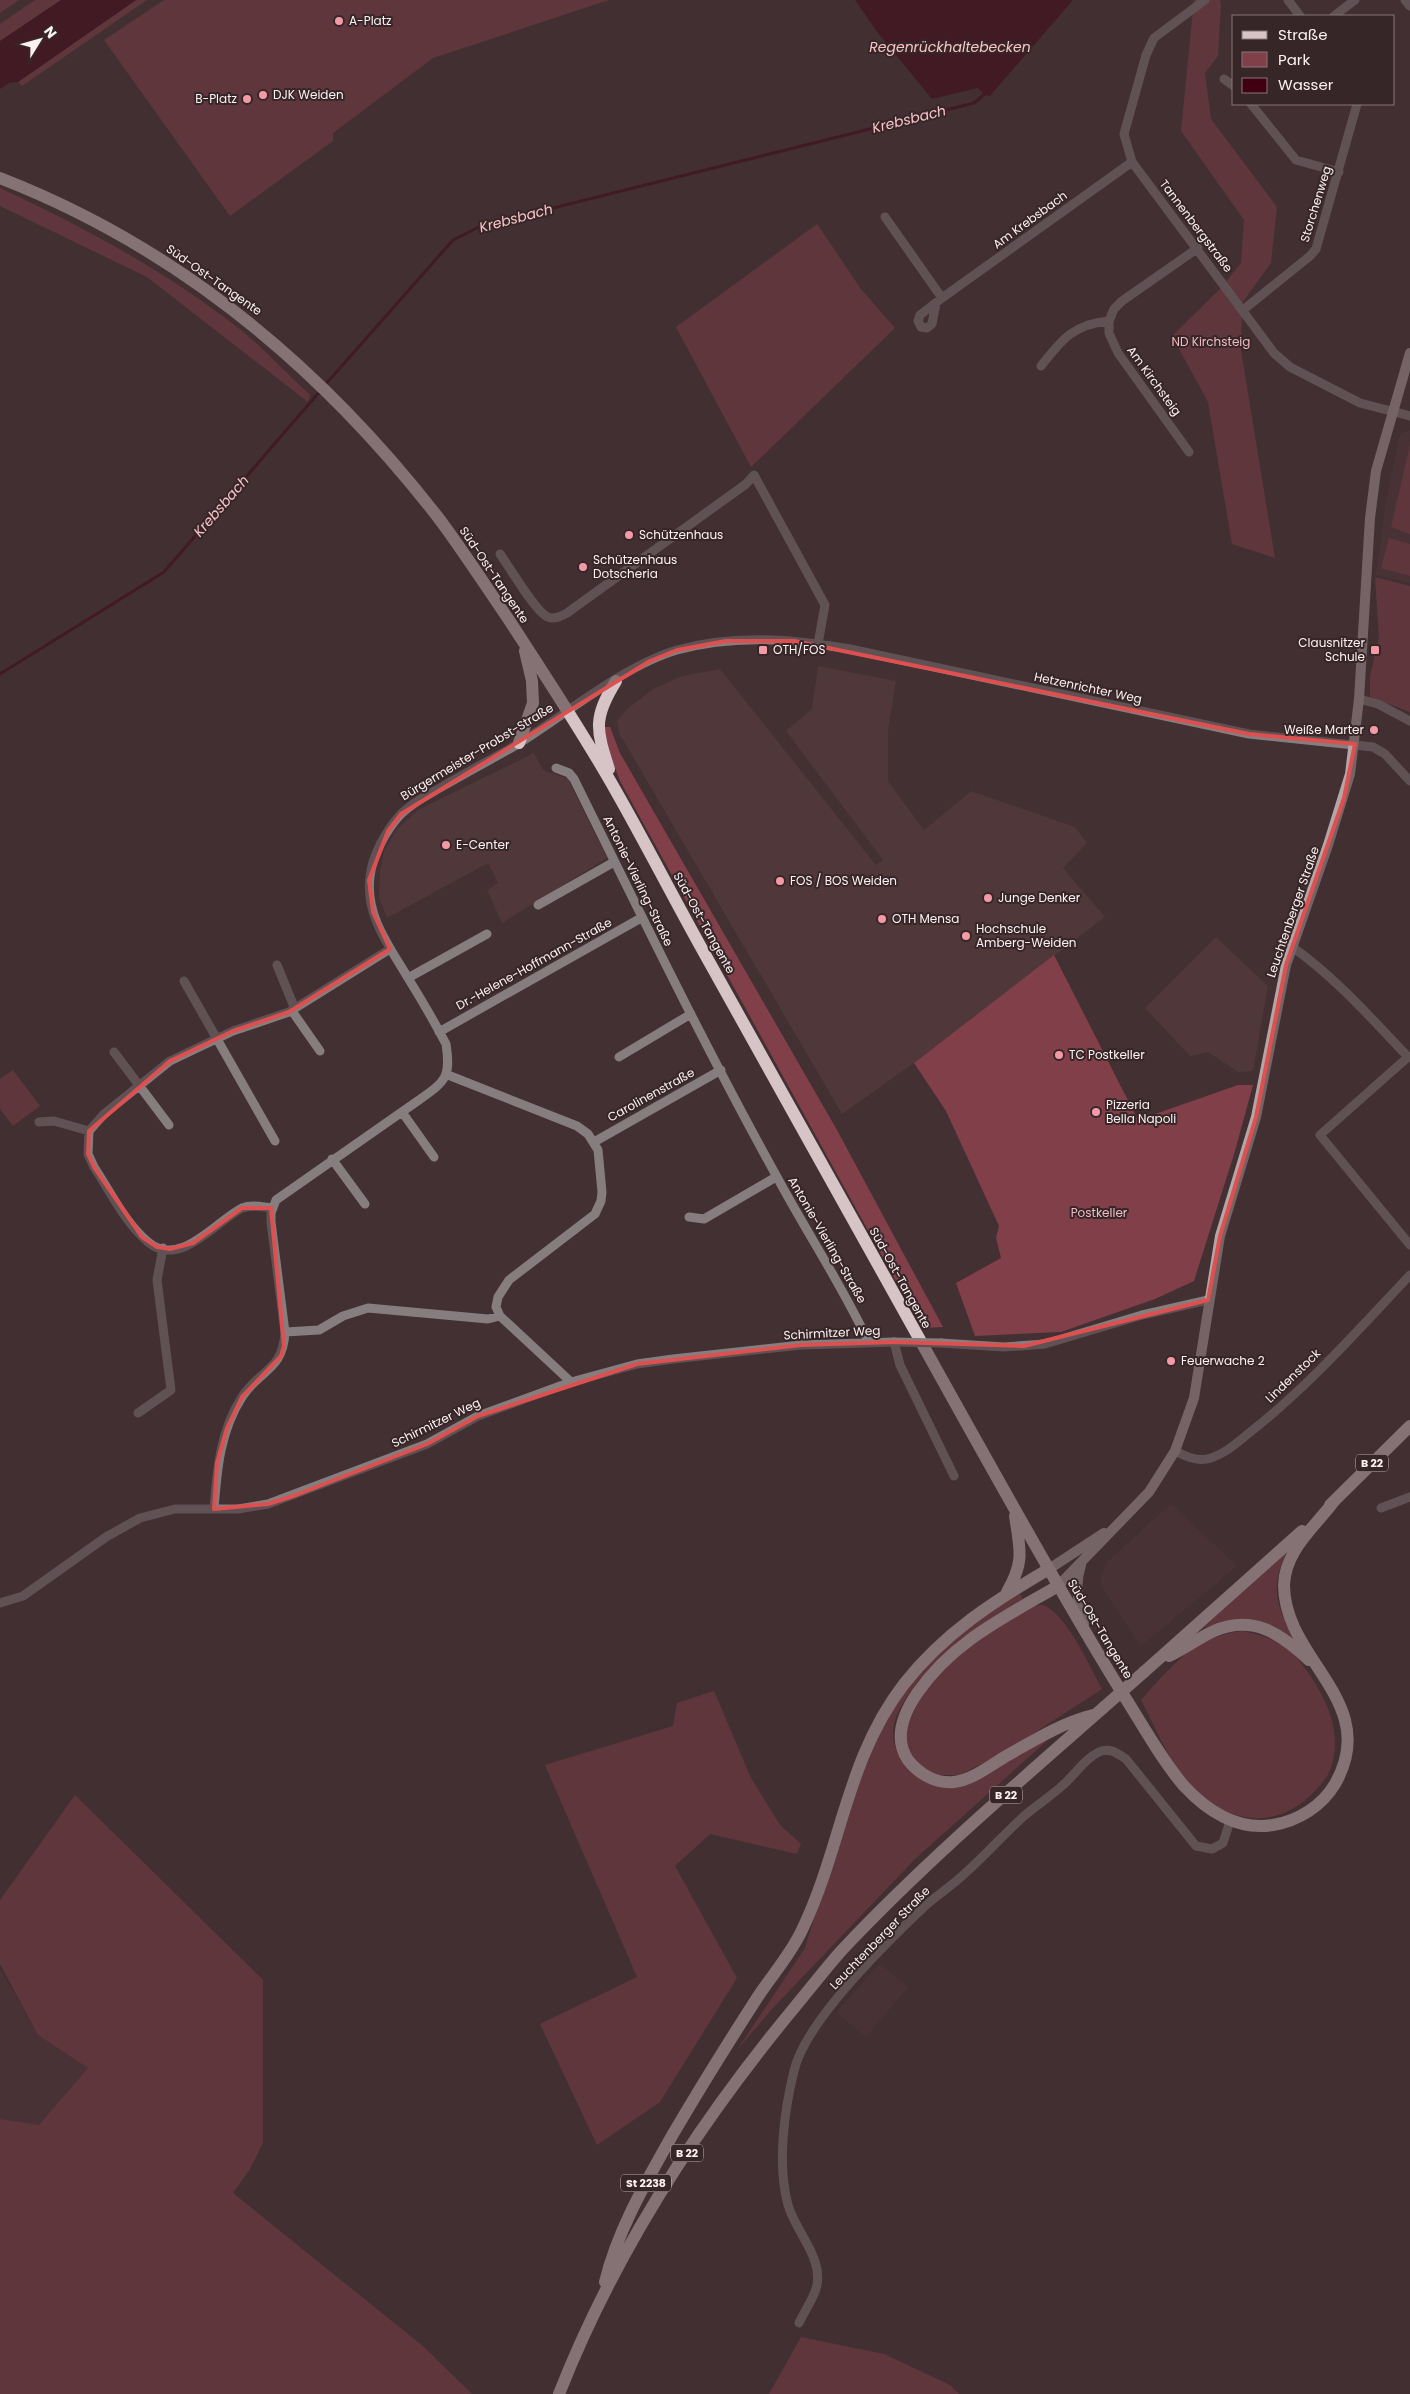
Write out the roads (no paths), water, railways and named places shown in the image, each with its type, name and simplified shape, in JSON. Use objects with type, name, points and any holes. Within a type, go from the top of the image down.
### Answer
[{"type":"main road","name":"Süd-Ost-Tangente","points":[[0,178],[81,213],[170,265],[226,304],[303,367],[349,413],[436,515],[523,642],[615,788],[891,1290],[1058,1586],[1155,1745],[1184,1786],[1206,1807],[1230,1821]]},
{"type":"main road","points":[[518,743],[534,703],[532,680],[523,642]]},
{"type":"main road","points":[[615,788],[599,737],[598,722],[604,700],[616,681]]},
{"type":"main road","name":"B 22","points":[[559,2394],[600,2302],[645,2221],[719,2105],[768,2040],[841,1952],[917,1875],[1335,1500],[1410,1426]]},
{"type":"main road","name":"B 22","points":[[1230,1821],[1256,1826],[1281,1824],[1306,1814],[1322,1800],[1335,1783],[1342,1769],[1348,1747],[1343,1710],[1291,1620],[1286,1602],[1284,1580],[1288,1559],[1335,1500]]},
{"type":"main road","points":[[1006,1594],[1017,1575],[1020,1562],[1014,1508]]},
{"type":"main road","points":[[1006,1594],[1049,1570]]},
{"type":"main road","points":[[1058,1586],[970,1640],[937,1669],[907,1709],[902,1722],[902,1746],[914,1767],[927,1777],[941,1782],[956,1782],[980,1772],[1067,1722],[1099,1711]]},
{"type":"main road","name":"St 2238","points":[[600,2302],[612,2252],[630,2214],[709,2072],[801,1932],[814,1903],[851,1785],[882,1715],[927,1656],[956,1629],[1006,1594]]},
{"type":"main road","name":"B 22","points":[[1156,1662],[1182,1650],[1216,1630],[1230,1626],[1245,1625],[1274,1631],[1286,1639],[1321,1672]]},
{"type":"street","name":"Tannenbergstraße","points":[[1205,0],[1154,38],[1146,55],[1124,134],[1132,162],[1198,248],[1274,353],[1290,367],[1360,403],[1410,416]]},
{"type":"street","points":[[1288,0],[1299,15]]},
{"type":"street","points":[[1335,15],[1355,0]]},
{"type":"street","points":[[1405,0],[1410,6]]},
{"type":"street","points":[[1224,79],[1232,85]]},
{"type":"street","points":[[1252,105],[1296,160],[1339,172]]},
{"type":"street","name":"Storchenweg","points":[[1243,310],[1310,256],[1316,249],[1357,105]]},
{"type":"street","name":"Am Krebsbach","points":[[885,217],[939,300],[1132,162]]},
{"type":"street","points":[[1041,366],[1056,346],[1069,334],[1092,322],[1109,321],[1114,309],[1122,301],[1198,248]]},
{"type":"street","name":"Am Kirchsteig","points":[[1109,321],[1109,334],[1118,353],[1189,452]]},
{"type":"street","name":"Leuchtenberger Straße","points":[[1058,1586],[1126,1519],[1149,1492],[1175,1451],[1194,1398],[1208,1300],[1220,1236],[1256,1117],[1280,988],[1291,946],[1344,798],[1355,744],[1370,518],[1376,472],[1410,353]]},
{"type":"street","points":[[500,554],[538,609],[547,617],[554,618],[567,613],[746,484],[754,475],[825,605],[818,644]]},
{"type":"street","name":"Hetzenrichter Weg","points":[[568,711],[650,661],[677,650],[720,642],[756,639],[818,644],[1249,734],[1373,747],[1385,754],[1410,781]]},
{"type":"street","points":[[1359,699],[1378,704],[1410,720]]},
{"type":"street","name":"Bürgermeister-Probst-Straße","points":[[448,1075],[449,1062],[446,1044],[390,948],[373,912],[370,880],[372,864],[388,831],[401,814],[416,801],[518,743],[568,711]]},
{"type":"street","name":"Antonie-Vierling-Straße","points":[[556,768],[569,773],[574,780],[641,918],[776,1177],[855,1313],[869,1343]]},
{"type":"street","points":[[538,905],[614,862]]},
{"type":"street","name":"Dr.-Helene-Hoffmann-Straße","points":[[440,1032],[641,918]]},
{"type":"street","points":[[408,978],[487,934]]},
{"type":"street","points":[[1291,946],[1306,956],[1372,1019],[1408,1057],[1320,1135],[1410,1245]]},
{"type":"street","points":[[272,1208],[260,1206],[242,1208],[192,1243],[180,1248],[163,1248],[150,1244],[142,1236],[94,1167],[88,1154],[88,1131],[99,1119],[170,1061],[216,1038],[294,1010],[390,948]]},
{"type":"street","points":[[277,965],[294,1010],[320,1052]]},
{"type":"street","points":[[184,981],[275,1142]]},
{"type":"street","points":[[619,1057],[691,1014]]},
{"type":"street","points":[[114,1052],[169,1125]]},
{"type":"street","name":"Carolinenstraße","points":[[594,1142],[721,1070]]},
{"type":"street","points":[[214,1509],[217,1463],[227,1428],[242,1397],[281,1356],[285,1332],[271,1222],[272,1208],[276,1200],[437,1087],[448,1075],[578,1126],[594,1142],[598,1150],[602,1192],[595,1214],[509,1280],[498,1298],[496,1307],[500,1316],[572,1382]]},
{"type":"street","points":[[402,1112],[434,1157]]},
{"type":"street","points":[[39,1122],[54,1121],[88,1131]]},
{"type":"street","points":[[332,1160],[365,1204]]},
{"type":"street","name":"Antonie-Vierling-Straße","points":[[690,1217],[704,1220],[776,1177]]},
{"type":"street","points":[[138,1413],[171,1390],[157,1280],[163,1248]]},
{"type":"street","name":"Lindenstock","points":[[1175,1451],[1197,1460],[1219,1455],[1231,1447],[1266,1420],[1331,1358],[1410,1275]]},
{"type":"street","name":"Schirmitzer Weg","points":[[0,1603],[23,1596],[126,1524],[140,1518],[175,1509],[238,1510],[268,1504],[427,1444],[478,1416],[572,1382],[638,1364],[801,1345],[894,1342],[1004,1347],[1045,1344],[1142,1315],[1208,1300]]},
{"type":"street","points":[[285,1332],[319,1330],[343,1316],[368,1308],[488,1319],[500,1316]]},
{"type":"street","name":"Schirmitzer Weg","points":[[894,1342],[900,1365],[954,1476]]},
{"type":"street","points":[[1381,1508],[1410,1497]]},
{"type":"street","name":"Leuchtenberger Straße","points":[[1049,1570],[1126,1519]]},
{"type":"street","points":[[1083,1561],[1076,1579],[1076,1595],[1086,1632]]},
{"type":"street","name":"Leuchtenberger Straße","points":[[799,2323],[816,2289],[818,2272],[816,2261],[788,2206],[784,2185],[785,2124],[794,2069],[802,2050],[820,2020],[844,1992],[925,1906],[964,1875],[1026,1814],[1065,1784],[1097,1753],[1105,1750],[1116,1752],[1126,1759],[1172,1820],[1196,1846],[1212,1849],[1223,1843],[1230,1821]]},
{"type":"water","points":[[61,0],[136,0],[18,82],[9,83],[0,89],[0,41]]},
{"type":"water","name":"Regenrückhaltebecken","points":[[855,0],[1073,0],[990,96],[985,95],[978,88],[932,99],[878,33]]},
{"type":"waterway","name":"Krebsbach","points":[[325,385],[453,240],[481,226],[974,103],[986,93]]},
{"type":"waterway","name":"Krebsbach","points":[[0,674],[164,572],[321,390]]},
{"type":"place","name":"A-Platz","points":[[339,21]]},
{"type":"place","name":"DJK Weiden","points":[[263,95]]},
{"type":"place","name":"B-Platz","points":[[247,99]]},
{"type":"place","name":"Schützenhaus","points":[[629,535]]},
{"type":"place","name":"Schützenhaus Dotscheria","points":[[583,567]]},
{"type":"place","name":"OTH/FOS","points":[[763,650]]},
{"type":"place","name":"Clausnitzer Schule","points":[[1375,650]]},
{"type":"place","name":"Weiße Marter","points":[[1374,730]]},
{"type":"place","name":"E-Center","points":[[446,845]]},
{"type":"place","name":"FOS / BOS Weiden","points":[[780,881]]},
{"type":"place","name":"Junge Denker","points":[[988,898]]},
{"type":"place","name":"OTH Mensa","points":[[882,919]]},
{"type":"place","name":"Hochschule Amberg-Weiden","points":[[966,936]]},
{"type":"place","name":"TC Postkeller","points":[[1059,1055]]},
{"type":"place","name":"Pizzeria Bella Napoli","points":[[1096,1112]]},
{"type":"place","name":"Feuerwache 2","points":[[1171,1361]]},
{"type":"park label","name":"ND Kirchsteig","points":[[1211,342]]},
{"type":"park label","name":"Postkeller","points":[[1099,1213]]}]
